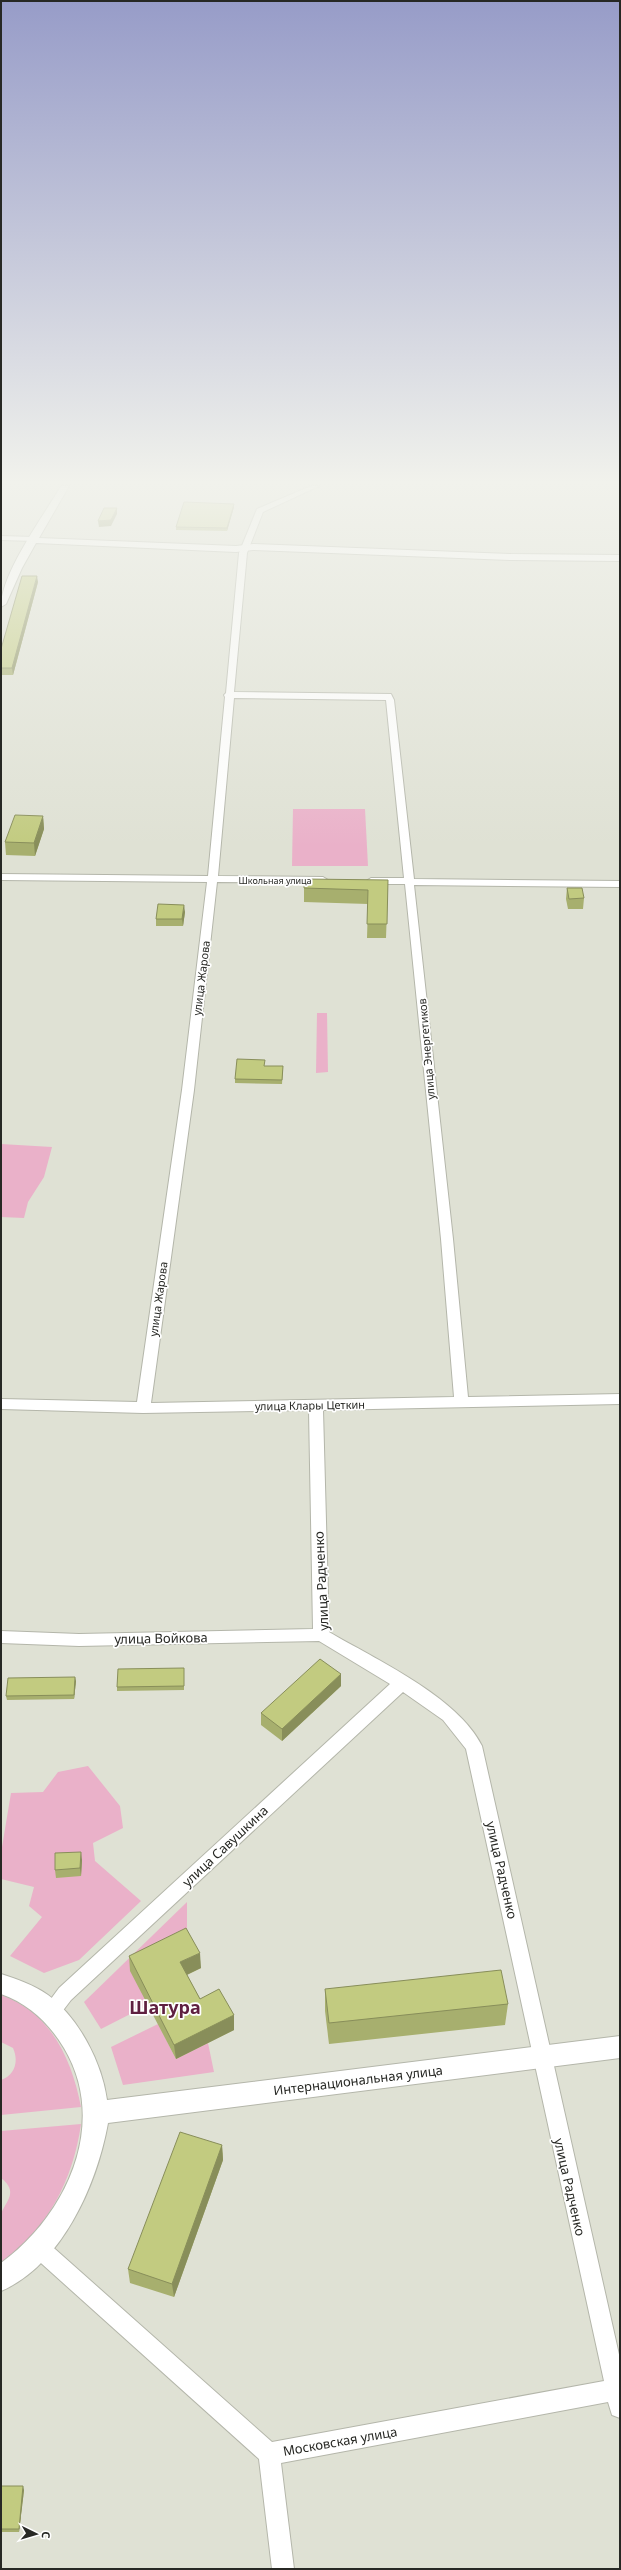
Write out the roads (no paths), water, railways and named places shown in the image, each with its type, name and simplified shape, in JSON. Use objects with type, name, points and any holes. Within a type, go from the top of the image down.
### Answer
[{"type":"street","name":"улица Жарова","points":[[143,1408],[188,1090],[212,880],[228,695],[238,606]]},
{"type":"street","name":"улица Энергетиков","points":[[228,695],[388,696],[390,700],[447,1239],[460,1402]]},
{"type":"street","name":"Школьная улица","points":[[1,877],[335,880]]},
{"type":"street","points":[[358,880],[620,884]]},
{"type":"street","name":"улица Клары Цеткин","points":[[1,1404],[143,1408],[620,1399]]},
{"type":"street","name":"улица Радченко","points":[[316,1404],[321,1635],[401,1683],[449,1715],[474,1746],[542,2057],[619,2395]]},
{"type":"street","name":"улица Войкова","points":[[1,1637],[79,1640],[321,1635]]},
{"type":"street","name":"улица Савушкина","points":[[51,2011],[65,1994],[401,1683]]},
{"type":"street","points":[[1,1984],[22,1991],[51,2011],[68,2033],[83,2057],[92,2086],[96,2113],[86,2164],[72,2197],[39,2248],[19,2266],[1,2278]]},
{"type":"street","name":"Интернациональная улица","points":[[96,2113],[620,2047]]},
{"type":"street","name":"Московская улица","points":[[39,2248],[269,2454],[619,2395]]},
{"type":"street","points":[[269,2454],[283,2569]]},
{"type":"district","name":"Шатура","points":[[165,2007]]}]
